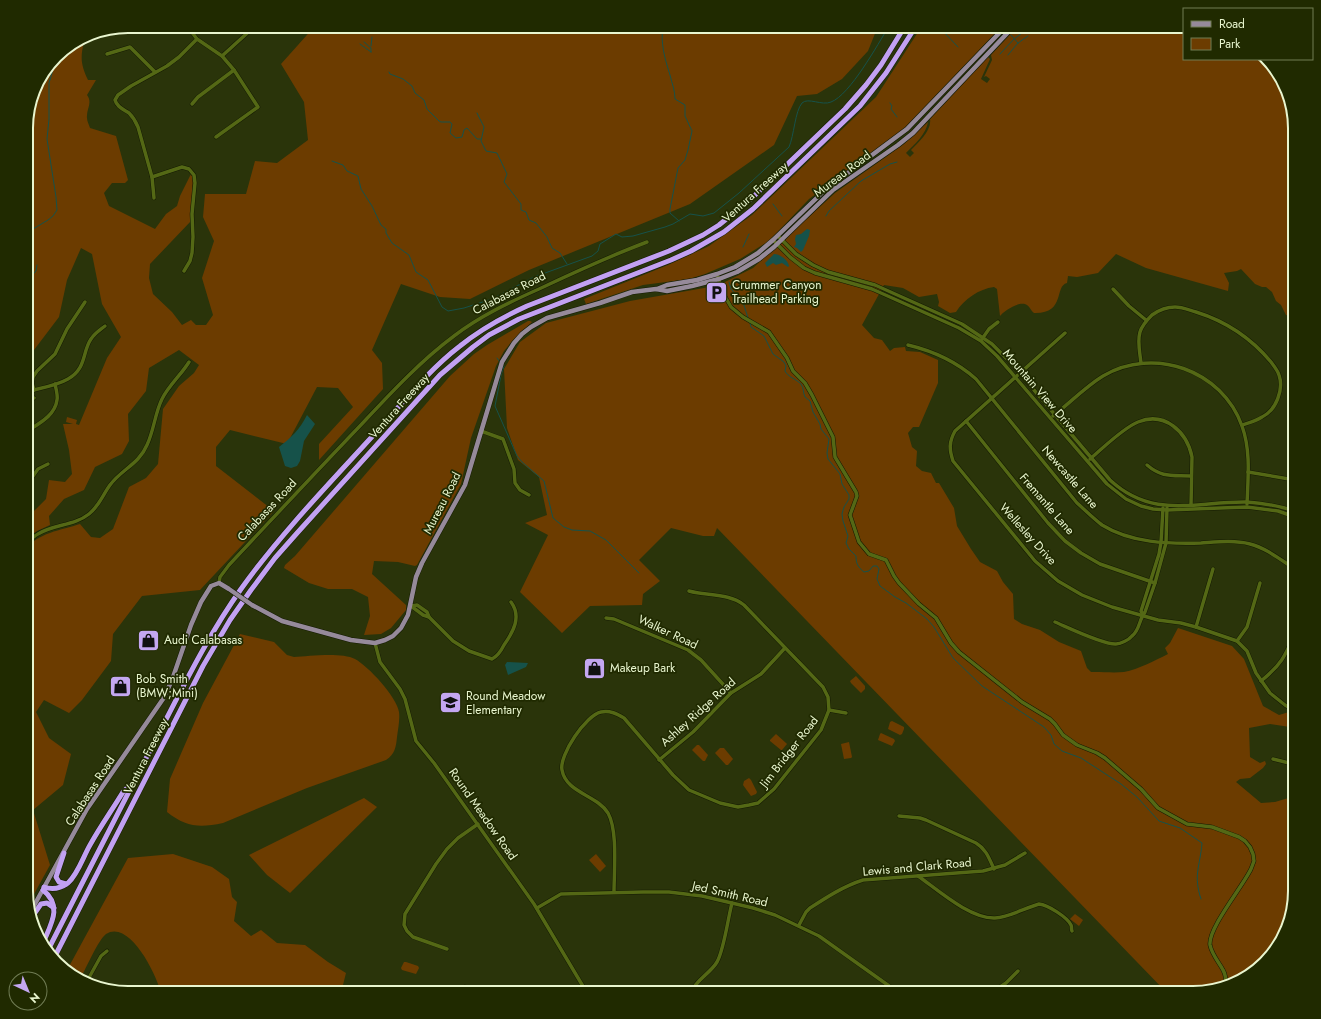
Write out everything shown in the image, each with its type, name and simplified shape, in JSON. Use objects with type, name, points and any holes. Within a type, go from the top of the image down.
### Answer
[{"type":"highway","name":"Ventura Freeway","points":[[50,946],[203,649],[244,584],[282,538],[444,360],[477,333],[509,314],[669,251],[719,225],[752,199],[845,109],[881,65],[901,33]]},
{"type":"highway","name":"Ventura Freeway","points":[[56,953],[181,708],[203,666],[230,620],[275,558],[440,376],[489,335],[519,319],[671,260],[691,251],[724,232],[753,209],[860,106],[886,73],[912,33]]},
{"type":"highway","points":[[45,938],[53,918],[54,908],[44,889],[58,888],[66,884],[74,875],[89,846],[123,792],[134,782]]},
{"type":"highway","points":[[64,853],[56,877],[59,882],[66,884]]},
{"type":"highway","points":[[36,913],[42,904],[47,904],[54,908]]},
{"type":"main road","name":"Mureau Road","points":[[718,277],[748,260],[774,240],[831,185],[907,129],[999,33]]},
{"type":"main road","name":"Mureau Road","points":[[375,643],[385,640],[397,633],[404,623],[411,606],[418,570],[465,485],[502,362],[514,343],[522,334],[539,322],[555,315],[600,303],[632,292],[656,289],[667,291],[699,285],[750,265],[778,244],[834,190],[913,133],[1007,33]]},
{"type":"main road","points":[[219,583],[271,617],[351,640],[375,643]]},
{"type":"main road","name":"Calabasas Road","points":[[34,905],[93,800],[163,699],[172,680],[201,602],[211,586],[219,583]]},
{"type":"street","points":[[193,33],[197,39],[222,56],[234,70],[258,107],[216,137]]},
{"type":"street","points":[[222,56],[246,33]]},
{"type":"street","points":[[154,198],[152,176],[136,123],[129,114],[117,105],[114,100],[118,95],[179,57],[197,39]]},
{"type":"street","points":[[107,54],[130,47],[155,72]]},
{"type":"street","points":[[192,104],[234,70]]},
{"type":"street","points":[[152,176],[182,167],[189,169],[194,176],[192,254],[184,271]]},
{"type":"street","name":"Mountain View Drive","points":[[778,236],[796,254],[813,265],[828,272],[875,284],[962,324],[983,338],[1002,353],[1055,415],[1107,484],[1126,499],[1140,506],[1153,509],[1247,504],[1279,506],[1288,509]]},
{"type":"street","name":"Mountain View Drive","points":[[774,240],[794,260],[811,271],[872,289],[959,328],[981,342],[998,356],[1089,460]]},
{"type":"street","name":"Calabasas Road","points":[[219,583],[220,577],[229,565],[299,490],[412,372],[454,336],[476,320],[515,300],[607,258],[647,242]]},
{"type":"street","points":[[718,277],[726,300],[731,307],[749,322],[769,332],[793,371],[805,383],[826,422],[833,438],[835,457],[856,492],[857,496],[850,515],[859,542],[869,554],[886,560],[899,583],[919,604],[936,618],[951,644],[1022,702],[1050,719],[1063,735],[1077,745],[1105,758],[1141,789],[1158,808],[1187,824],[1212,827],[1239,837],[1250,847],[1254,861],[1251,869],[1230,902],[1212,936],[1210,944],[1214,955],[1223,970],[1225,980]]},
{"type":"street","points":[[1113,289],[1129,306],[1146,320]]},
{"type":"street","points":[[33,377],[37,371],[55,354],[67,328],[85,302]]},
{"type":"street","points":[[1141,363],[1138,343],[1140,332],[1146,320],[1157,311],[1176,307],[1207,316],[1228,325],[1263,352],[1279,375],[1281,387],[1278,400],[1271,410],[1262,417],[1242,425]]},
{"type":"street","points":[[981,342],[989,329],[998,322]]},
{"type":"street","points":[[33,386],[34,390],[56,384],[68,379],[78,372],[90,340],[105,326]]},
{"type":"street","name":"Wellesley Drive","points":[[1065,333],[955,431],[950,442],[950,452],[953,461],[1035,561],[1058,581],[1082,595],[1112,607],[1158,620],[1196,627],[1237,641]]},
{"type":"street","name":"Newcastle Lane","points":[[908,345],[955,363],[976,379],[1077,502],[1092,517],[1103,525],[1119,534],[1166,543],[1236,541],[1263,549],[1288,565]]},
{"type":"street","points":[[33,538],[38,534],[83,519],[100,504],[110,485],[118,476],[142,456],[148,444],[162,399],[168,388],[184,371],[190,362]]},
{"type":"street","points":[[1051,418],[1089,386],[1104,376],[1123,367],[1141,363],[1164,364],[1183,368],[1201,376],[1211,383],[1230,403],[1237,414],[1247,442],[1247,504]]},
{"type":"street","points":[[33,427],[52,413],[57,400],[56,384]]},
{"type":"street","points":[[1089,460],[1132,425],[1146,420],[1157,420],[1171,424],[1177,428],[1188,442],[1192,457],[1190,507]]},
{"type":"street","name":"Fremantle Lane","points":[[966,421],[1048,523],[1065,540],[1081,553],[1100,564],[1153,582]]},
{"type":"street","points":[[481,431],[502,439],[514,469],[515,482],[520,490],[529,496]]},
{"type":"street","points":[[33,476],[38,469],[48,464]]},
{"type":"street","points":[[1147,466],[1155,473],[1162,475],[1191,476]]},
{"type":"street","points":[[1248,472],[1288,479]]},
{"type":"street","name":"Mountain View Drive","points":[[1247,504],[1288,515]]},
{"type":"street","points":[[1153,582],[1161,542],[1165,508]]},
{"type":"street","points":[[1055,622],[1103,642],[1116,644],[1132,637],[1138,629],[1143,615],[1141,611],[1153,582],[1166,543],[1165,508]]},
{"type":"street","points":[[1196,627],[1213,569]]},
{"type":"street","points":[[1260,583],[1247,627],[1237,641],[1246,651],[1261,681],[1270,693],[1288,706]]},
{"type":"street","name":"Jim Bridger Road","points":[[614,892],[614,838],[612,822],[602,806],[574,788],[564,777],[562,770],[564,755],[587,721],[594,715],[601,712],[618,714],[624,718],[659,760],[689,790],[720,803],[738,807],[758,803],[774,789],[821,730],[829,710],[828,698],[823,687],[740,602],[728,597],[698,593],[689,590]]},
{"type":"street","points":[[411,606],[423,615],[429,617],[453,641],[469,651],[492,659],[497,656],[516,625],[514,607],[511,602]]},
{"type":"street","name":"Walker Road","points":[[606,618],[614,619],[688,650],[700,660],[731,693]]},
{"type":"street","name":"Round Meadow Road","points":[[375,643],[380,662],[400,689],[405,699],[416,741],[478,824],[537,908],[584,986]]},
{"type":"street","name":"Ashley Ridge Road","points":[[659,760],[693,732],[731,693],[757,678],[785,648]]},
{"type":"street","points":[[1261,681],[1274,671],[1285,657],[1288,650]]},
{"type":"street","points":[[829,710],[846,713]]},
{"type":"street","points":[[1273,759],[1288,763]]},
{"type":"street","points":[[899,816],[926,820],[982,846],[988,854],[994,869]]},
{"type":"street","points":[[447,949],[413,937],[404,925],[405,914],[436,864],[447,850],[458,838],[478,824]]},
{"type":"street","name":"Lewis and Clark Road","points":[[798,925],[810,908],[842,888],[853,883],[864,880],[983,871],[1008,864],[1025,852]]},
{"type":"street","points":[[918,876],[966,909],[977,914],[996,918],[1039,904],[1046,905],[1057,912],[1071,925],[1072,931]]},
{"type":"street","name":"Jed Smith Road","points":[[537,908],[561,894],[669,892],[702,896],[768,912],[798,925],[819,936],[889,986]]},
{"type":"street","points":[[695,986],[717,962],[732,903]]},
{"type":"street","points":[[89,977],[101,956],[107,951]]},
{"type":"street","points":[[1002,986],[1018,971]]},
{"type":"green space","points":[[309,33],[875,33],[868,51],[842,79],[817,94],[797,96],[774,145],[690,204],[529,270],[470,299],[440,297],[401,284],[372,350],[382,363],[383,389],[319,460],[319,444],[353,407],[338,388],[317,387],[287,444],[230,430],[216,447],[216,466],[274,511],[200,590],[142,596],[113,634],[111,661],[82,700],[69,713],[44,700],[36,712],[49,738],[71,754],[63,785],[33,810],[33,542],[50,533],[80,524],[91,537],[100,538],[113,529],[129,487],[146,478],[158,464],[163,409],[179,386],[194,373],[199,365],[179,350],[149,368],[146,391],[128,414],[129,441],[122,454],[95,467],[84,490],[64,499],[49,516],[50,525],[33,534],[33,512],[46,499],[49,480],[65,482],[72,474],[69,450],[63,424],[73,424],[66,422],[67,417],[77,420],[76,424],[79,425],[107,358],[121,337],[102,304],[92,254],[81,248],[67,280],[59,317],[33,351],[33,122],[36,104],[43,86],[53,70],[65,57],[84,45],[82,61],[84,70],[88,80],[96,80],[87,95],[89,98],[89,103],[87,119],[90,128],[116,136],[128,180],[125,183],[112,183],[104,193],[109,206],[155,229],[166,214],[177,206],[180,196],[191,174],[193,178],[191,221],[150,264],[149,278],[153,294],[172,312],[182,325],[191,320],[196,325],[206,325],[213,315],[202,278],[214,241],[203,217],[205,194],[246,194],[255,161],[277,163],[308,140],[304,102],[281,64]]},
{"type":"green space","points":[[917,33],[995,33],[904,129],[809,199],[769,241],[740,259],[705,274],[689,279],[643,285],[586,304],[584,299],[668,265],[709,246],[752,215],[876,97]]},
{"type":"green space","points":[[1011,33],[1183,33],[1183,60],[1259,60],[1268,70],[1278,86],[1286,110],[1288,122],[1288,316],[1286,315],[1281,305],[1276,301],[1272,292],[1266,287],[1255,284],[1241,269],[1224,273],[1229,283],[1228,291],[1146,268],[1116,254],[1098,273],[1077,277],[1068,276],[1067,283],[1063,285],[1055,305],[1051,309],[1044,312],[1034,313],[1027,305],[1020,304],[1008,309],[1000,316],[997,289],[994,287],[977,292],[963,303],[956,312],[950,313],[938,306],[939,302],[937,294],[919,297],[903,288],[884,285],[862,325],[874,338],[882,340],[890,351],[894,348],[905,347],[906,351],[920,352],[938,360],[938,383],[919,427],[913,427],[908,433],[912,447],[917,451],[916,466],[922,471],[931,473],[936,483],[939,483],[954,508],[957,526],[971,549],[980,562],[997,571],[1003,582],[1013,594],[1014,619],[1022,624],[1040,630],[1059,642],[1081,651],[1087,668],[1091,672],[1130,671],[1168,654],[1165,648],[1170,643],[1178,628],[1232,646],[1244,659],[1263,706],[1279,715],[1288,712],[1288,727],[1270,724],[1249,728],[1250,757],[1260,763],[1265,761],[1266,764],[1250,778],[1240,779],[1236,782],[1261,803],[1275,802],[1288,798],[1288,897],[1283,921],[1278,933],[1268,949],[1256,962],[1235,976],[1217,983],[1193,986],[1160,986],[717,528],[714,536],[703,536],[671,528],[639,560],[660,581],[643,594],[642,605],[590,606],[562,633],[520,592],[548,535],[525,523],[547,515],[539,477],[518,460],[507,428],[504,369],[520,342],[546,323],[630,301],[704,288],[723,283],[753,268],[835,193],[904,144],[928,122],[923,135],[906,153],[910,157],[914,153],[911,150],[927,132],[930,119],[988,57],[990,59],[981,79],[987,83],[990,79],[986,76],[984,77],[992,60],[991,55]]},
{"type":"green space","points":[[528,321],[532,322],[504,351],[496,366],[471,438],[461,484],[417,565],[415,566],[398,562],[374,561],[372,574],[406,605],[406,610],[391,628],[381,634],[364,635],[370,616],[368,597],[352,589],[328,589],[309,583],[284,568],[285,565],[295,556],[450,376],[474,354]]},
{"type":"green space","points":[[240,634],[274,642],[287,655],[294,657],[325,655],[342,656],[355,659],[361,663],[388,690],[397,706],[399,718],[395,747],[393,753],[386,760],[307,788],[223,823],[207,826],[193,825],[180,821],[167,812],[170,779],[203,703]]},
{"type":"green space","points":[[856,676],[865,686],[865,689],[861,693],[850,681]]},
{"type":"green space","points":[[892,721],[904,727],[902,734],[900,735],[888,729],[890,722]]},
{"type":"green space","points":[[881,733],[894,739],[895,741],[892,746],[878,740]]},
{"type":"green space","points":[[776,734],[787,744],[782,750],[770,741]]},
{"type":"green space","points":[[849,742],[852,757],[844,759],[841,744]]},
{"type":"green space","points":[[699,745],[708,755],[705,761],[703,761],[692,750]]},
{"type":"green space","points":[[720,748],[724,748],[733,759],[728,765],[726,765],[715,753]]},
{"type":"green space","points":[[749,778],[757,792],[751,796],[743,785],[744,781]]},
{"type":"green space","points":[[364,798],[377,807],[290,893],[267,875],[249,855]]},
{"type":"green space","points":[[33,810],[50,865],[33,896]]},
{"type":"green space","points":[[173,854],[212,867],[229,879],[232,897],[237,902],[234,921],[251,936],[261,930],[277,943],[305,945],[346,973],[343,986],[158,986],[148,963],[133,942],[124,934],[115,932],[106,934],[103,937],[83,974],[70,966],[128,858]]},
{"type":"green space","points":[[596,854],[606,866],[600,872],[589,860]]},
{"type":"green space","points":[[1075,914],[1083,920],[1079,926],[1070,919]]},
{"type":"green space","points":[[404,962],[418,966],[419,968],[416,974],[402,970],[401,968]]},
{"type":"water","points":[[807,229],[810,230],[809,236],[801,252],[794,247],[796,244],[796,235],[801,234]]},
{"type":"water","points":[[774,254],[783,258],[789,266],[788,267],[782,263],[776,265],[773,263],[767,267],[765,263]]},
{"type":"water","points":[[307,415],[315,424],[304,441],[300,461],[297,466],[291,468],[285,466],[279,447],[295,433]]},
{"type":"water","points":[[507,662],[528,663],[526,667],[508,675],[505,665]]},
{"type":"waterway","points":[[662,33],[666,63],[674,90],[675,99],[685,105],[685,116],[692,131],[685,160],[678,168],[670,209],[670,213],[679,221]]},
{"type":"waterway","points":[[332,161],[343,165],[347,171],[358,176],[361,189],[372,206],[381,225],[386,229],[386,233],[392,243],[409,255],[416,272],[428,280],[442,307],[448,311],[464,308],[492,299],[534,277],[592,256],[598,251],[600,244],[616,234],[622,237],[633,236],[673,224],[690,214],[703,216],[714,213],[739,193],[789,147],[798,112],[802,103],[805,101],[824,103],[831,102],[847,90],[871,56],[885,33]]},
{"type":"waterway","points":[[945,33],[958,47]]},
{"type":"waterway","points":[[1000,54],[1022,33]]},
{"type":"waterway","points":[[1011,35],[1018,43]]},
{"type":"waterway","points":[[1008,55],[1018,43],[1028,36]]},
{"type":"waterway","points":[[371,46],[372,37]]},
{"type":"waterway","points":[[364,42],[371,48],[371,52]]},
{"type":"waterway","points":[[360,44],[371,52]]},
{"type":"waterway","points":[[33,229],[48,220],[57,210],[47,139],[49,119],[49,83],[53,70]]},
{"type":"waterway","points":[[389,72],[390,74],[403,79],[412,86],[415,93],[424,100],[427,109],[439,121],[450,122],[452,124],[450,133],[456,138],[462,137],[464,130],[467,128],[477,139],[481,139]]},
{"type":"waterway","points":[[890,103],[892,106],[891,109],[897,117]]},
{"type":"waterway","points":[[477,113],[484,127],[481,141],[486,151],[497,153],[507,174],[504,182],[521,204],[521,210],[526,212],[529,220],[536,223],[547,237],[552,248],[560,253],[567,264]]},
{"type":"waterway","points":[[826,216],[829,211],[861,181],[890,164],[897,162]]},
{"type":"waterway","points":[[773,204],[782,216]]},
{"type":"waterway","points":[[743,247],[749,234]]},
{"type":"waterway","points":[[33,274],[36,271],[37,265]]},
{"type":"waterway","points":[[729,282],[731,289],[743,302],[748,318]]},
{"type":"waterway","points":[[750,323],[751,327],[764,336],[773,354],[784,362],[786,366],[786,373],[801,384],[805,397],[810,401],[813,412],[820,424],[821,429],[829,439],[827,453],[828,459],[840,474],[842,484],[849,495],[849,499],[842,514],[848,536],[846,543],[849,549],[856,556],[859,567],[864,572],[869,571],[873,566],[877,566],[879,569],[877,579],[880,586],[927,619],[934,627],[953,658],[982,686],[1044,727],[1051,735],[1054,744],[1062,751],[1081,758],[1121,784],[1137,797],[1159,821],[1180,828],[1202,843],[1197,877],[1201,899]]},
{"type":"waterway","points":[[497,358],[500,362]]},
{"type":"waterway","points":[[502,364],[504,366],[495,406],[517,456],[544,481],[553,518],[564,527],[572,530],[590,531],[606,540],[639,573]]},
{"type":"place","name":"Crummer Canyon Trailhead Parking","points":[[716,292]]},
{"type":"place","name":"Audi Calabasas","points":[[149,640]]},
{"type":"place","name":"Makeup Bark","points":[[595,668]]},
{"type":"place","name":"Bob Smith (BMW;Mini)","points":[[121,686]]},
{"type":"place","name":"Round Meadow Elementary","points":[[450,703]]}]
